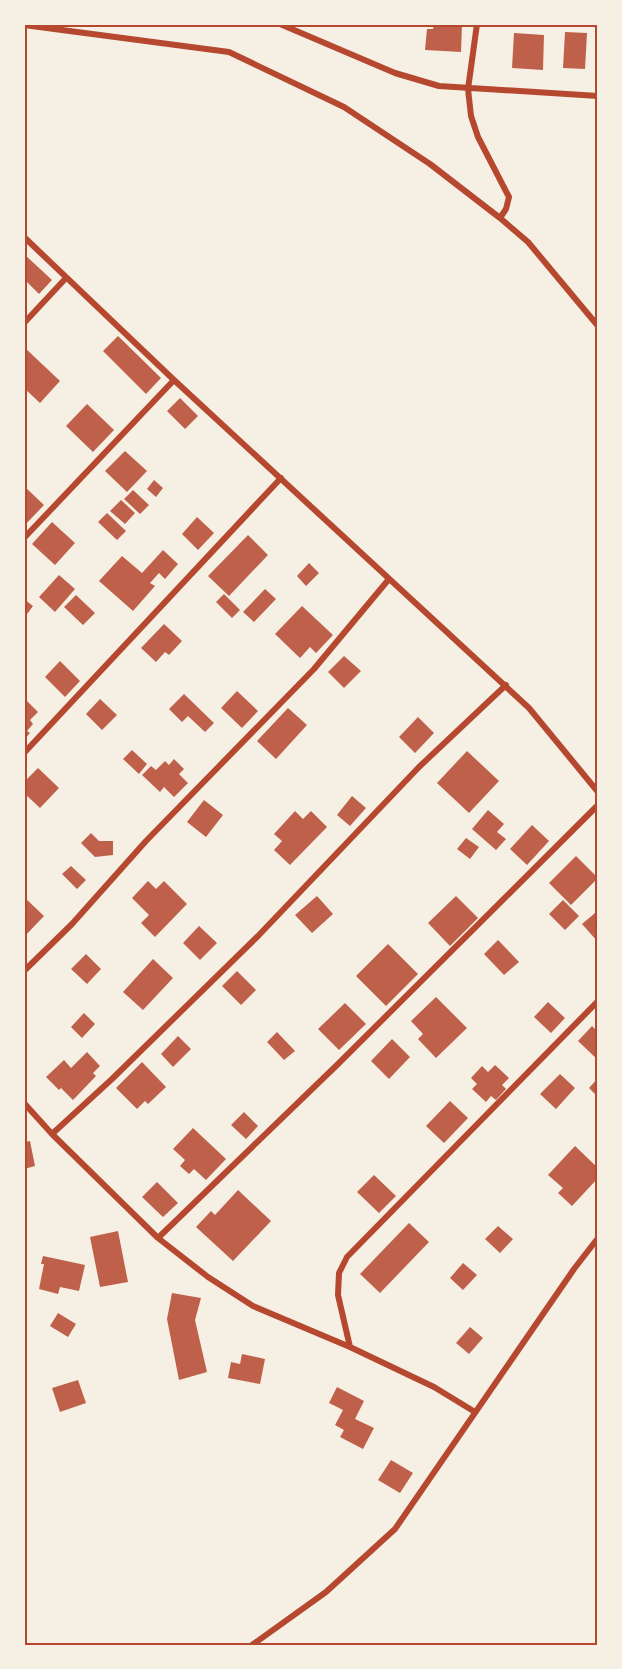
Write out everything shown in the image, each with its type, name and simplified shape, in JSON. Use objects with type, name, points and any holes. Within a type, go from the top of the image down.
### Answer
[{"type":"street","points":[[280,24],[395,73],[439,86],[598,96]]},
{"type":"street","points":[[477,24],[468,89],[471,116],[478,136],[509,197],[507,209],[500,218]]},
{"type":"street","points":[[24,25],[229,52],[344,107],[430,164],[528,242],[598,326]]},
{"type":"street","points":[[24,237],[174,380],[529,708],[598,792]]},
{"type":"street","points":[[24,323],[66,278]]},
{"type":"street","points":[[24,538],[174,380]]},
{"type":"street","points":[[24,753],[281,478]]},
{"type":"street","points":[[24,971],[72,924],[146,841],[314,669],[389,579]]},
{"type":"street","points":[[52,1134],[258,936],[419,767],[506,686]]},
{"type":"street","points":[[158,1238],[338,1064],[598,805]]},
{"type":"street","points":[[350,1347],[338,1295],[339,1273],[347,1257],[598,1001]]},
{"type":"street","points":[[24,1103],[52,1134],[158,1238],[208,1277],[254,1305],[434,1387],[475,1412]]},
{"type":"street","points":[[252,1645],[326,1592],[395,1529],[574,1269],[598,1238]]},
{"type":"building","points":[[434,24],[462,24],[461,52],[425,50],[427,29],[433,29]]},
{"type":"building","points":[[565,32],[587,33],[585,69],[563,68]]},
{"type":"building","points":[[514,33],[544,35],[543,70],[512,68]]},
{"type":"building","points":[[24,254],[52,280],[39,294],[24,279]]},
{"type":"building","points":[[118,336],[161,378],[146,394],[103,351]]},
{"type":"building","points":[[24,347],[60,381],[40,403],[24,388]]},
{"type":"building","points":[[180,398],[198,416],[185,429],[167,411]]},
{"type":"building","points":[[87,404],[114,430],[93,452],[66,426]]},
{"type":"building","points":[[125,451],[147,471],[127,492],[105,471]]},
{"type":"building","points":[[154,480],[163,488],[156,497],[147,489]]},
{"type":"building","points":[[24,486],[44,505],[24,526]]},
{"type":"building","points":[[133,490],[149,505],[140,514],[124,499]]},
{"type":"building","points":[[121,500],[135,513],[125,524],[110,511]]},
{"type":"building","points":[[107,513],[126,531],[117,540],[98,522]]},
{"type":"building","points":[[197,517],[214,533],[198,550],[182,534]]},
{"type":"building","points":[[52,522],[75,543],[55,565],[32,544]]},
{"type":"building","points":[[248,535],[268,555],[229,596],[208,576]]},
{"type":"building","points":[[163,550],[178,564],[165,579],[159,573],[150,583],[155,586],[133,611],[99,581],[122,556],[142,573]]},
{"type":"building","points":[[309,563],[319,573],[306,586],[297,576]]},
{"type":"building","points":[[59,575],[75,589],[55,612],[39,597]]},
{"type":"building","points":[[265,589],[276,599],[254,622],[243,612]]},
{"type":"building","points":[[224,594],[240,610],[232,618],[216,602]]},
{"type":"building","points":[[76,595],[95,613],[83,625],[64,607]]},
{"type":"building","points":[[24,599],[33,606],[24,618]]},
{"type":"building","points":[[302,606],[333,635],[316,653],[310,647],[300,658],[275,634]]},
{"type":"building","points":[[164,624],[182,641],[169,655],[165,652],[156,662],[141,648]]},
{"type":"building","points":[[344,656],[361,671],[344,688],[328,672]]},
{"type":"building","points":[[60,661],[80,681],[65,697],[45,677]]},
{"type":"building","points":[[237,691],[258,711],[242,728],[221,708]]},
{"type":"building","points":[[184,694],[214,723],[205,732],[188,716],[182,722],[169,709]]},
{"type":"building","points":[[24,698],[38,712],[30,720],[33,724],[24,740]]},
{"type":"building","points":[[100,699],[117,715],[102,730],[86,714]]},
{"type":"building","points":[[288,708],[307,725],[276,759],[257,741]]},
{"type":"building","points":[[418,717],[434,733],[415,753],[399,737]]},
{"type":"building","points":[[132,750],[147,764],[139,774],[123,759]]},
{"type":"building","points":[[467,751],[499,781],[469,813],[437,783]]},
{"type":"building","points":[[174,759],[184,769],[179,774],[188,783],[174,797],[164,787],[160,792],[142,775],[151,766],[156,770],[165,761],[169,765]]},
{"type":"building","points":[[38,768],[59,788],[40,808],[24,793],[24,782]]},
{"type":"building","points":[[352,796],[366,808],[350,826],[337,815]]},
{"type":"building","points":[[204,800],[223,815],[206,837],[187,822]]},
{"type":"building","points":[[488,810],[504,824],[497,832],[506,839],[496,850],[472,829]]},
{"type":"building","points":[[295,811],[303,819],[311,811],[327,827],[290,865],[274,850],[282,841],[274,834]]},
{"type":"building","points":[[532,825],[549,841],[527,865],[510,849]]},
{"type":"building","points":[[91,833],[99,841],[113,841],[113,855],[95,857],[81,843]]},
{"type":"building","points":[[466,838],[479,847],[470,859],[457,849]]},
{"type":"building","points":[[576,856],[598,878],[571,905],[549,883]]},
{"type":"building","points":[[71,866],[86,880],[77,889],[62,874]]},
{"type":"building","points":[[148,881],[156,889],[164,881],[187,904],[155,937],[141,923],[149,915],[132,898]]},
{"type":"building","points":[[317,896],[333,914],[312,933],[295,915]]},
{"type":"building","points":[[456,896],[478,918],[450,946],[428,923]]},
{"type":"building","points":[[24,897],[44,916],[24,937]]},
{"type":"building","points":[[563,900],[579,916],[565,930],[549,914]]},
{"type":"building","points":[[595,913],[598,917],[598,942],[582,924]]},
{"type":"building","points":[[199,926],[217,943],[200,960],[183,943]]},
{"type":"building","points":[[498,940],[519,962],[504,975],[484,954]]},
{"type":"building","points":[[388,944],[418,974],[386,1006],[356,976]]},
{"type":"building","points":[[86,954],[101,969],[87,984],[71,969]]},
{"type":"building","points":[[153,959],[173,978],[143,1010],[123,992]]},
{"type":"building","points":[[237,971],[256,990],[241,1005],[222,986]]},
{"type":"building","points":[[436,997],[467,1028],[436,1058],[418,1039],[423,1034],[411,1021]]},
{"type":"building","points":[[548,1002],[565,1018],[551,1033],[534,1017]]},
{"type":"building","points":[[345,1003],[366,1024],[339,1050],[318,1029]]},
{"type":"building","points":[[84,1013],[95,1024],[82,1038],[71,1027]]},
{"type":"building","points":[[592,1026],[598,1032],[598,1060],[578,1041]]},
{"type":"building","points":[[277,1032],[295,1051],[284,1060],[267,1042]]},
{"type":"building","points":[[178,1036],[191,1049],[173,1067],[161,1054]]},
{"type":"building","points":[[392,1039],[410,1057],[389,1079],[371,1061]]},
{"type":"building","points":[[87,1052],[100,1066],[93,1073],[96,1076],[73,1100],[46,1077],[64,1060],[71,1068]]},
{"type":"building","points":[[142,1062],[166,1087],[148,1104],[145,1101],[137,1109],[116,1088]]},
{"type":"building","points":[[495,1065],[509,1078],[502,1085],[506,1089],[496,1100],[491,1096],[486,1102],[472,1089],[477,1084],[471,1078],[482,1066],[488,1072]]},
{"type":"building","points":[[560,1074],[575,1088],[556,1109],[540,1094]]},
{"type":"building","points":[[598,1078],[598,1097],[589,1088]]},
{"type":"building","points":[[450,1101],[468,1118],[444,1143],[426,1126]]},
{"type":"building","points":[[244,1112],[258,1126],[246,1139],[231,1125]]},
{"type":"building","points":[[193,1128],[226,1159],[206,1180],[194,1169],[189,1174],[180,1166],[185,1160],[173,1149]]},
{"type":"building","points":[[30,1141],[35,1166],[24,1169],[24,1142]]},
{"type":"building","points":[[575,1146],[598,1168],[598,1178],[572,1206],[558,1193],[563,1188],[548,1175]]},
{"type":"building","points":[[374,1175],[396,1196],[379,1213],[357,1192]]},
{"type":"building","points":[[157,1182],[178,1203],[163,1217],[142,1197]]},
{"type":"building","points":[[238,1190],[271,1221],[233,1261],[196,1227],[211,1211],[215,1215]]},
{"type":"building","points":[[409,1223],[429,1242],[380,1293],[360,1274]]},
{"type":"building","points":[[498,1226],[513,1239],[500,1253],[485,1239]]},
{"type":"building","points":[[118,1231],[128,1282],[100,1287],[90,1237]]},
{"type":"building","points":[[43,1256],[85,1265],[79,1291],[60,1287],[58,1294],[39,1289],[44,1264],[41,1264]]},
{"type":"building","points":[[463,1263],[477,1275],[463,1290],[450,1278]]},
{"type":"building","points":[[172,1293],[201,1298],[195,1320],[207,1372],[179,1380],[167,1319]]},
{"type":"building","points":[[58,1313],[76,1324],[68,1337],[50,1326]]},
{"type":"building","points":[[470,1327],[483,1338],[469,1354],[456,1343]]},
{"type":"building","points":[[242,1354],[265,1359],[260,1384],[228,1378],[231,1362],[240,1364]]},
{"type":"building","points":[[78,1380],[86,1403],[60,1412],[52,1388]]},
{"type":"building","points":[[337,1387],[364,1401],[355,1419],[374,1428],[363,1449],[340,1437],[344,1430],[335,1425],[343,1410],[329,1403]]},
{"type":"building","points":[[391,1460],[413,1473],[400,1493],[378,1480]]}]
